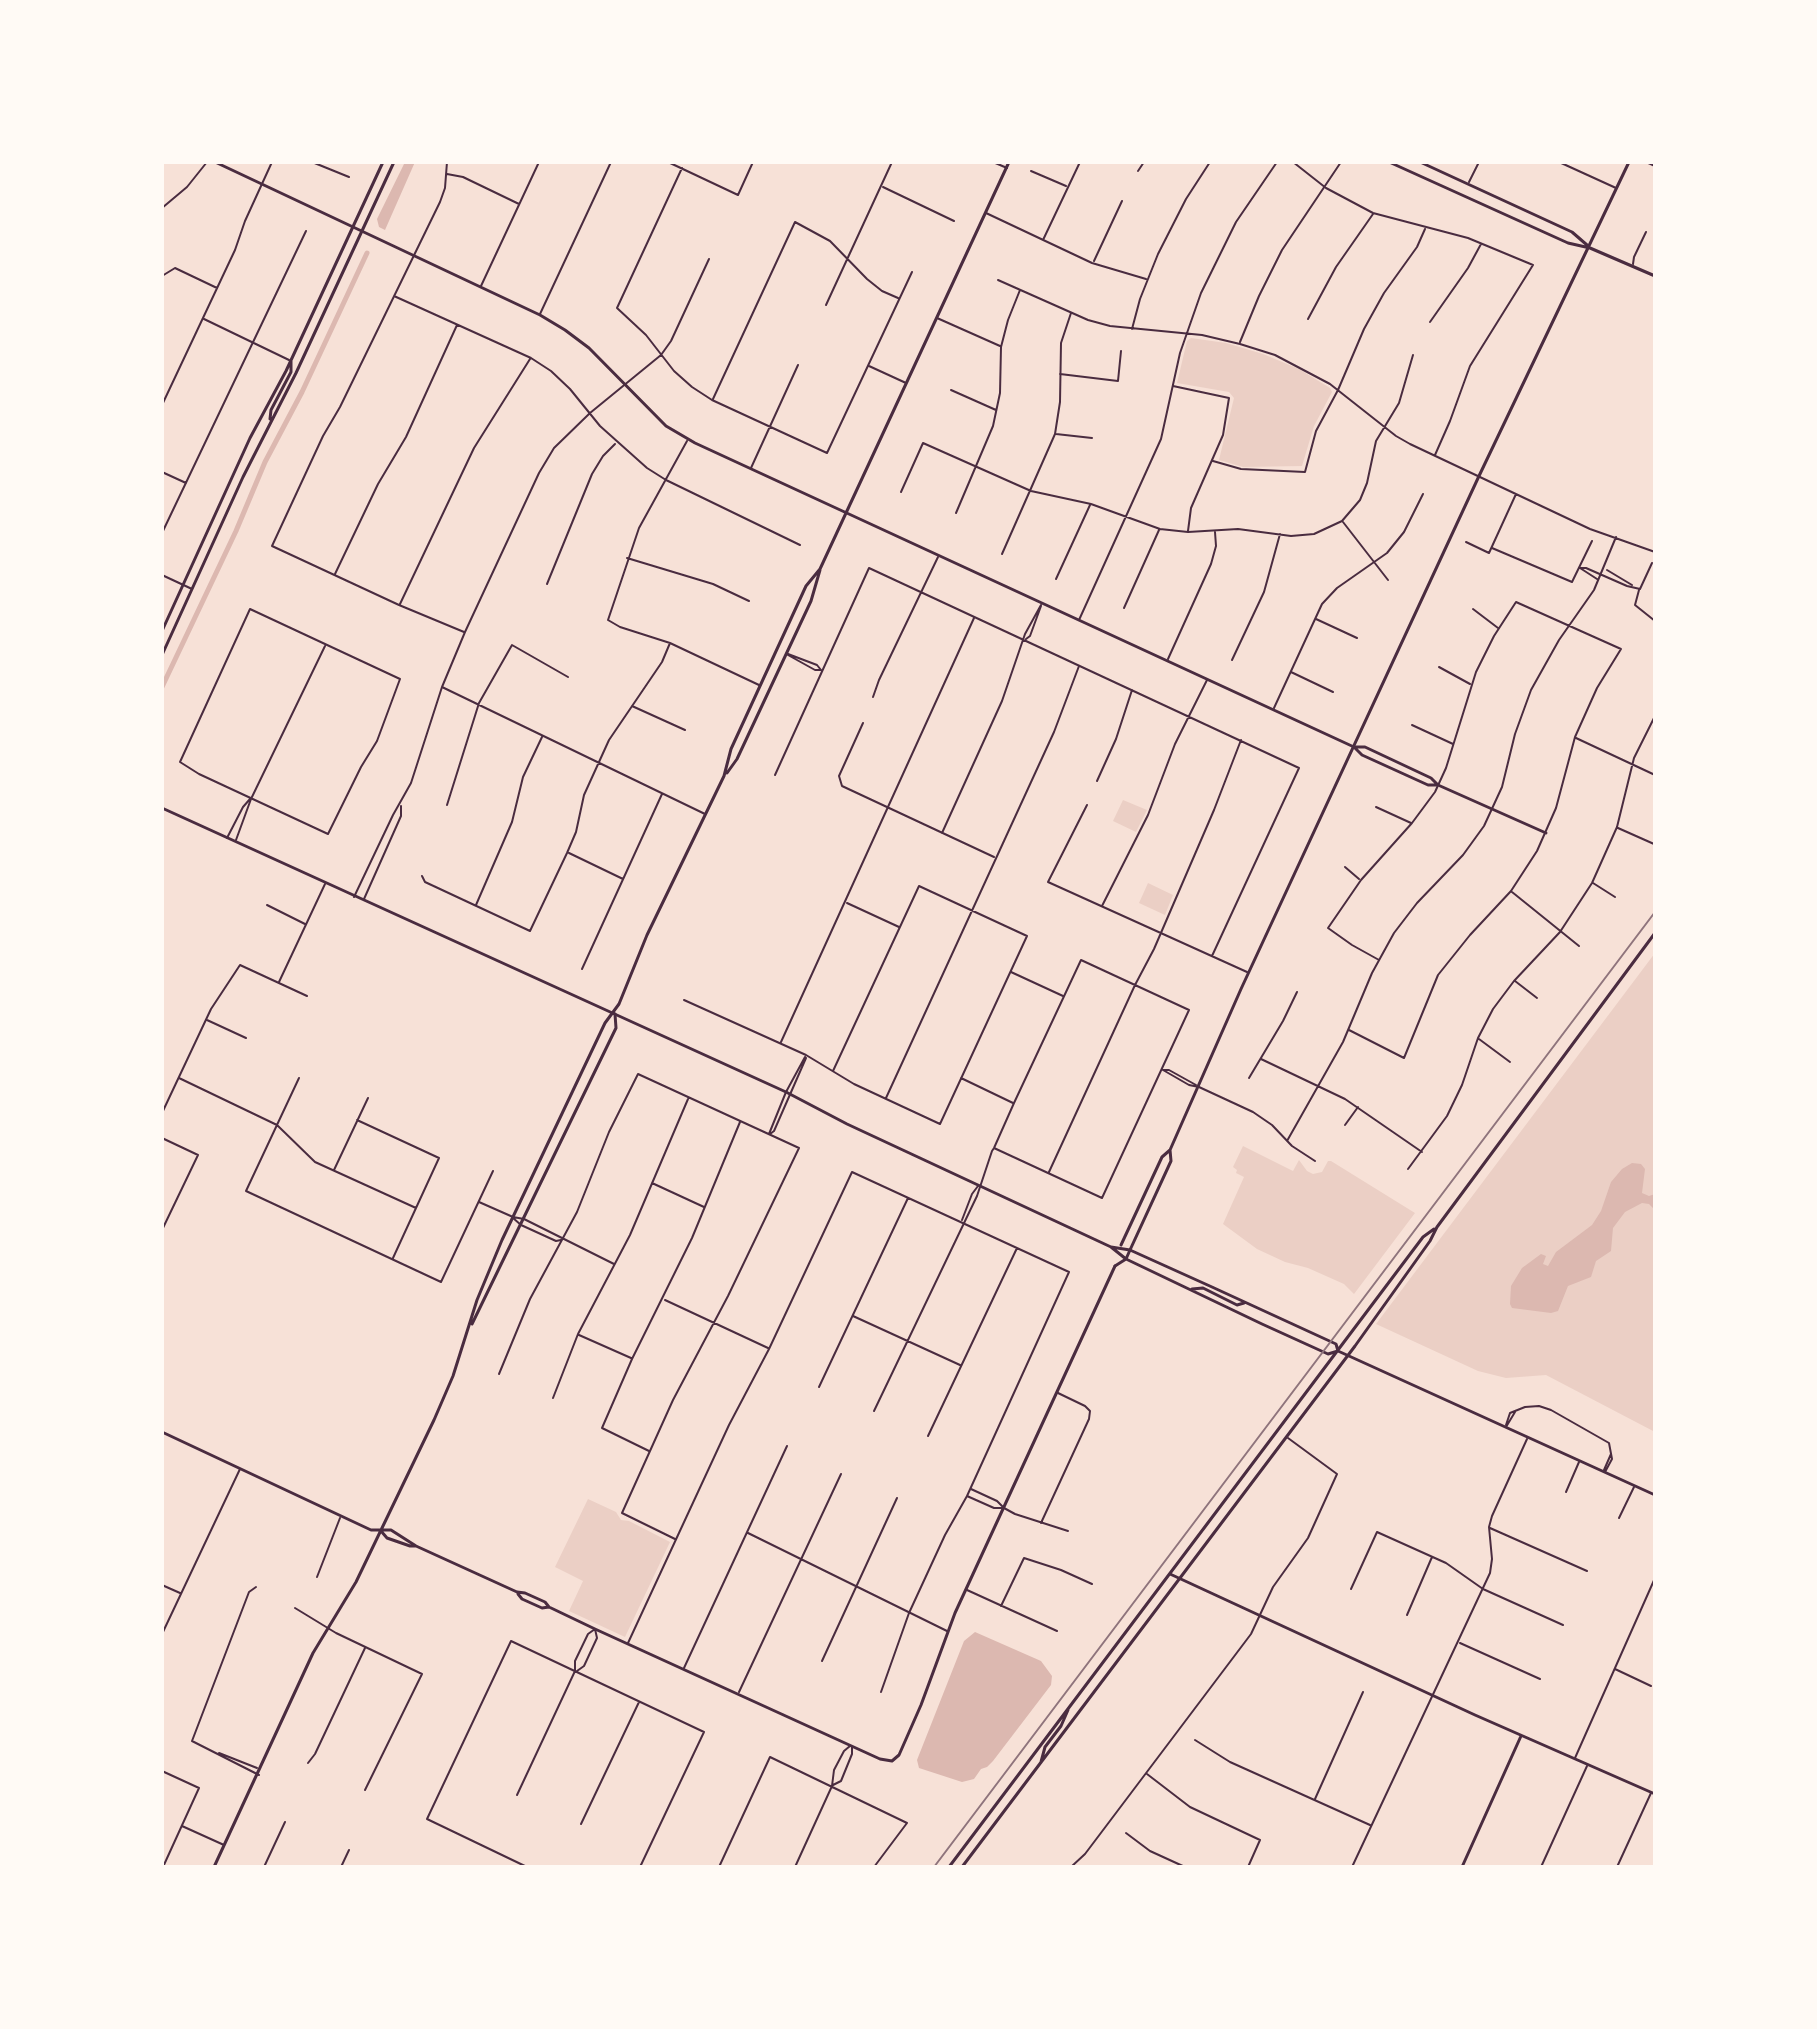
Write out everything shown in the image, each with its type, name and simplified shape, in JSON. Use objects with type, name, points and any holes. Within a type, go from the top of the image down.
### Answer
[{"type":"street","points":[[162,208],[187,187],[207,162]]},
{"type":"street","points":[[215,162],[540,315],[589,348],[666,426],[688,439],[1273,709],[1354,747],[1362,755],[1428,785],[1438,785]]},
{"type":"street","points":[[162,405],[218,288],[272,162]]},
{"type":"street","points":[[312,162],[349,177]]},
{"type":"street","points":[[162,631],[250,438],[291,361],[383,162]]},
{"type":"street","points":[[162,655],[394,162]]},
{"type":"street","points":[[447,162],[443,195],[272,546],[465,632]]},
{"type":"street","points":[[480,287],[539,162]]},
{"type":"street","points":[[540,315],[611,162]]},
{"type":"street","points":[[668,162],[738,195],[753,162]]},
{"type":"street","points":[[826,305],[892,162]]},
{"type":"street","points":[[993,162],[1007,168]]},
{"type":"street","points":[[724,776],[737,759],[787,654],[816,589],[820,569],[1009,162]]},
{"type":"street","points":[[1043,240],[1080,162]]},
{"type":"street","points":[[1138,171],[1144,162]]},
{"type":"street","points":[[1132,329],[1147,280],[1186,199],[1210,162]]},
{"type":"street","points":[[1079,621],[1161,439],[1187,333],[1201,293],[1220,250],[1277,162]]},
{"type":"street","points":[[1293,162],[1326,188],[1373,213],[1482,243],[1533,265],[1470,366],[1434,456]]},
{"type":"street","points":[[1240,344],[1282,250],[1341,162]]},
{"type":"street","points":[[1389,162],[1568,243],[1590,248],[1655,276]]},
{"type":"street","points":[[1420,162],[1572,232],[1590,248]]},
{"type":"street","points":[[1468,184],[1479,162]]},
{"type":"street","points":[[1559,162],[1617,189]]},
{"type":"street","points":[[162,1432],[371,1530],[391,1530],[416,1546],[545,1602],[549,1607],[627,1644],[880,1759],[892,1761],[899,1755],[918,1713],[947,1631],[1115,1266],[1117,1253],[1162,1157],[1170,1150],[1479,476],[1629,162]]},
{"type":"street","points":[[1646,162],[1655,166]]},
{"type":"street","points":[[682,168],[617,308],[646,335],[674,371],[712,400],[827,453],[912,272]]},
{"type":"street","points":[[1031,171],[1067,187]]},
{"type":"street","points":[[446,174],[463,177],[519,204]]},
{"type":"street","points":[[881,186],[954,221]]},
{"type":"street","points":[[1092,263],[1122,201]]},
{"type":"street","points":[[985,213],[1092,263],[1147,280]]},
{"type":"street","points":[[1308,319],[1336,267],[1373,213]]},
{"type":"street","points":[[712,400],[795,222],[815,230],[830,241],[882,291],[899,299]]},
{"type":"street","points":[[1213,461],[1241,469],[1305,472],[1316,431],[1373,311],[1417,247],[1426,228]]},
{"type":"street","points":[[163,533],[306,231]]},
{"type":"street","points":[[1633,267],[1634,257],[1646,232]]},
{"type":"street","points":[[1430,322],[1482,243]]},
{"type":"street","points":[[354,897],[419,764],[442,687],[539,473],[554,448],[590,413],[661,355],[671,341],[709,259]]},
{"type":"street","points":[[162,276],[175,268],[218,288]]},
{"type":"street","points":[[998,280],[1110,326],[1187,333],[1240,344],[1286,360],[1338,390],[1396,436],[1434,456],[1590,529],[1655,552]]},
{"type":"street","points":[[956,513],[998,410],[1001,347],[1020,290]]},
{"type":"street","points":[[394,296],[531,358],[551,371],[616,443],[666,480],[800,545]]},
{"type":"street","points":[[1002,554],[1055,434],[1060,402],[1061,343],[1071,312]]},
{"type":"street","points":[[937,318],[1001,347]]},
{"type":"street","points":[[203,319],[291,361]]},
{"type":"street","points":[[334,575],[378,484],[406,437],[458,324]]},
{"type":"street","points":[[1059,374],[1118,381],[1121,351]]},
{"type":"street","points":[[901,492],[923,443],[1031,491],[1091,504],[1160,529],[1188,532],[1249,529],[1302,536],[1325,531],[1342,521],[1365,492],[1374,449],[1399,403],[1413,355]]},
{"type":"street","points":[[399,605],[474,448],[531,358]]},
{"type":"street","points":[[269,423],[271,410],[292,370],[291,361]]},
{"type":"street","points":[[750,469],[798,365]]},
{"type":"street","points":[[868,365],[906,383]]},
{"type":"street","points":[[1173,386],[1229,398],[1223,435],[1191,508],[1188,532]]},
{"type":"street","points":[[951,390],[998,410]]},
{"type":"street","points":[[1055,434],[1092,438]]},
{"type":"street","points":[[688,439],[639,528],[608,620],[670,643],[760,686]]},
{"type":"street","points":[[547,584],[592,474],[616,443]]},
{"type":"street","points":[[162,472],[187,483]]},
{"type":"street","points":[[1273,709],[1315,618],[1332,593],[1375,563],[1398,541],[1423,494]]},
{"type":"street","points":[[1466,542],[1489,553],[1516,494]]},
{"type":"street","points":[[1056,579],[1091,504]]},
{"type":"street","points":[[1342,521],[1388,580]]},
{"type":"street","points":[[1124,608],[1160,529]]},
{"type":"street","points":[[1167,661],[1211,564],[1216,546],[1215,531]]},
{"type":"street","points":[[1232,660],[1269,578],[1280,534]]},
{"type":"street","points":[[1287,1141],[1349,1030],[1379,960],[1417,903],[1474,841],[1493,810],[1527,700],[1548,656],[1602,575],[1617,537]]},
{"type":"street","points":[[1492,548],[1567,582],[1575,579],[1592,541]]},
{"type":"street","points":[[873,697],[939,556]]},
{"type":"street","points":[[627,558],[713,584],[749,601]]},
{"type":"street","points":[[1652,563],[1635,605],[1655,621]]},
{"type":"street","points":[[775,775],[869,568],[1299,768],[1212,956]]},
{"type":"street","points":[[1580,568],[1640,589]]},
{"type":"street","points":[[1580,568],[1599,580]]},
{"type":"street","points":[[471,1326],[485,1279],[513,1217],[605,1023],[615,1014],[652,924],[724,776],[731,749],[806,586],[820,569]]},
{"type":"street","points":[[1605,569],[1633,586]]},
{"type":"street","points":[[1588,574],[1590,570]]},
{"type":"street","points":[[162,575],[193,590]]},
{"type":"street","points":[[1349,1030],[1404,1058],[1438,975],[1511,891],[1546,833],[1575,737],[1597,688],[1621,649],[1516,602],[1471,685],[1454,745],[1438,785],[1412,823],[1361,880],[1328,928],[1379,960]]},
{"type":"street","points":[[942,833],[1042,604]]},
{"type":"street","points":[[250,609],[325,645],[400,679],[377,741],[328,834],[199,774],[180,762],[250,609]]},
{"type":"street","points":[[1473,609],[1499,629]]},
{"type":"street","points":[[781,1043],[974,617]]},
{"type":"street","points":[[1315,618],[1357,638]]},
{"type":"street","points":[[422,876],[425,882],[530,931],[576,832],[584,795],[609,740],[662,662],[670,643]]},
{"type":"street","points":[[235,842],[251,799],[325,645]]},
{"type":"street","points":[[447,805],[479,703],[512,645],[568,677]]},
{"type":"street","points":[[787,654],[804,665],[821,670]]},
{"type":"street","points":[[885,1099],[1054,732],[1079,665]]},
{"type":"street","points":[[1439,667],[1471,685]]},
{"type":"street","points":[[1290,672],[1333,692]]},
{"type":"street","points":[[1102,906],[1145,821],[1175,744],[1207,679]]},
{"type":"street","points":[[442,687],[706,814]]},
{"type":"street","points":[[1097,781],[1133,689]]},
{"type":"street","points":[[632,706],[685,730]]},
{"type":"street","points":[[1408,1169],[1455,1100],[1478,1038],[1493,1009],[1514,981],[1560,932],[1592,883],[1617,827],[1640,742],[1655,716]]},
{"type":"street","points":[[863,723],[840,772],[839,782],[844,788],[995,857]]},
{"type":"street","points":[[1412,725],[1454,745]]},
{"type":"street","points":[[475,906],[512,822],[523,777],[542,737]]},
{"type":"street","points":[[1575,737],[1655,775]]},
{"type":"street","points":[[1048,1173],[1161,933],[1241,739]]},
{"type":"street","points":[[1354,747],[1365,747],[1431,778],[1438,785],[1546,833]]},
{"type":"street","points":[[582,969],[663,793]]},
{"type":"street","points":[[227,838],[243,807],[251,799]]},
{"type":"street","points":[[363,901],[401,816],[401,805]]},
{"type":"street","points":[[1087,805],[1048,882],[1249,973]]},
{"type":"street","points":[[1376,807],[1412,823]]},
{"type":"street","points":[[162,808],[791,1094],[847,1124],[1111,1247],[1126,1259],[1328,1354],[1338,1351],[1655,1495]]},
{"type":"street","points":[[1617,827],[1654,844]]},
{"type":"street","points":[[567,853],[623,879]]},
{"type":"street","points":[[1345,867],[1361,880]]},
{"type":"street","points":[[1592,883],[1615,897]]},
{"type":"street","points":[[279,983],[325,884]]},
{"type":"street","points":[[684,1000],[806,1055],[833,1071],[885,1099],[940,1124],[1027,936],[919,886],[833,1071]]},
{"type":"street","points":[[1511,891],[1579,946]]},
{"type":"street","points":[[846,902],[900,927]]},
{"type":"street","points":[[267,905],[306,924]]},
{"type":"street","points":[[962,1867],[1287,1437],[1430,1241],[1437,1227],[1655,933]]},
{"type":"street","points":[[874,1411],[968,1215],[994,1148],[1081,960],[1189,1010],[1102,1198],[994,1148]]},
{"type":"street","points":[[162,1113],[206,1019],[240,965],[307,996]]},
{"type":"street","points":[[1010,972],[1064,996]]},
{"type":"street","points":[[1514,981],[1537,998]]},
{"type":"street","points":[[1249,1078],[1297,992]]},
{"type":"street","points":[[214,1867],[327,1628],[356,1582],[444,1398],[471,1326],[616,1028],[615,1014]]},
{"type":"street","points":[[206,1019],[246,1038]]},
{"type":"street","points":[[1478,1038],[1510,1062]]},
{"type":"street","points":[[769,1135],[769,1128],[806,1055]]},
{"type":"street","points":[[769,1135],[774,1131],[806,1055]]},
{"type":"street","points":[[1261,1059],[1358,1107],[1422,1152]]},
{"type":"street","points":[[1162,1070],[1167,1075],[1253,1112],[1315,1161]]},
{"type":"street","points":[[499,1374],[530,1299],[562,1240],[638,1074],[799,1148],[673,1400],[622,1513],[676,1539]]},
{"type":"street","points":[[179,1078],[277,1125],[291,1135],[309,1157],[334,1171],[416,1208]]},
{"type":"street","points":[[299,1078],[246,1191],[441,1282],[493,1171]]},
{"type":"street","points":[[961,1078],[1014,1103]]},
{"type":"street","points":[[334,1171],[368,1098]]},
{"type":"street","points":[[553,1398],[578,1334],[615,1265],[688,1098]]},
{"type":"street","points":[[1345,1125],[1358,1107]]},
{"type":"street","points":[[357,1120],[439,1158],[393,1259]]},
{"type":"street","points":[[651,1452],[602,1428],[632,1359],[664,1299],[740,1122]]},
{"type":"street","points":[[162,1138],[198,1155],[162,1230]]},
{"type":"street","points":[[1115,1266],[1126,1259],[1171,1161],[1170,1150]]},
{"type":"street","points":[[627,1644],[852,1172],[1069,1272],[967,1496],[909,1613],[881,1692]]},
{"type":"street","points":[[651,1183],[704,1207]]},
{"type":"street","points":[[819,1387],[908,1197]]},
{"type":"street","points":[[479,1202],[524,1219],[615,1265]]},
{"type":"street","points":[[513,1217],[521,1225],[556,1241],[562,1240]]},
{"type":"street","points":[[949,1867],[1423,1237],[1437,1227]]},
{"type":"street","points":[[928,1436],[1018,1247]]},
{"type":"street","points":[[1111,1247],[1130,1250],[1336,1344],[1338,1351]]},
{"type":"street","points":[[1192,1289],[1203,1288],[1237,1305],[1244,1303]]},
{"type":"street","points":[[664,1299],[769,1349]]},
{"type":"street","points":[[852,1316],[961,1365]]},
{"type":"street","points":[[578,1334],[632,1359]]},
{"type":"street","points":[[1041,1523],[1090,1411],[1057,1393]]},
{"type":"street","points":[[1505,1428],[1516,1410],[1531,1406],[1546,1407],[1605,1440],[1612,1453],[1605,1464],[1604,1473]]},
{"type":"street","points":[[1071,1867],[1085,1854],[1251,1634],[1273,1587],[1308,1538],[1337,1474],[1287,1437]]},
{"type":"street","points":[[1352,1867],[1483,1589],[1492,1559],[1489,1527],[1492,1516],[1527,1437]]},
{"type":"street","points":[[683,1669],[787,1446]]},
{"type":"street","points":[[1566,1492],[1580,1461]]},
{"type":"street","points":[[162,1634],[241,1468]]},
{"type":"street","points":[[739,1693],[841,1474]]},
{"type":"street","points":[[1619,1518],[1634,1486]]},
{"type":"street","points":[[970,1489],[997,1501],[1004,1508]]},
{"type":"street","points":[[967,1496],[994,1508],[1004,1508],[1068,1531]]},
{"type":"street","points":[[822,1661],[897,1498]]},
{"type":"street","points":[[317,1577],[342,1515]]},
{"type":"street","points":[[1489,1527],[1587,1571]]},
{"type":"street","points":[[381,1531],[387,1538],[416,1546]]},
{"type":"street","points":[[1351,1589],[1377,1532],[1432,1556],[1483,1589],[1563,1625]]},
{"type":"street","points":[[747,1533],[947,1631]]},
{"type":"street","points":[[1407,1615],[1432,1556]]},
{"type":"street","points":[[1001,1606],[1024,1558],[1092,1584]]},
{"type":"street","points":[[1170,1574],[1521,1736],[1653,1793],[1617,1867]]},
{"type":"street","points":[[1574,1759],[1655,1578]]},
{"type":"street","points":[[162,1585],[181,1594]]},
{"type":"street","points":[[256,1587],[249,1592],[192,1741],[260,1772]]},
{"type":"street","points":[[966,1590],[1057,1631]]},
{"type":"street","points":[[295,1608],[327,1628],[422,1674],[365,1790]]},
{"type":"street","points":[[517,1795],[575,1671],[575,1661],[588,1634],[595,1629]]},
{"type":"street","points":[[575,1671],[584,1666],[591,1652],[597,1638],[595,1629]]},
{"type":"street","points":[[527,1867],[427,1819],[511,1641],[704,1732],[640,1867]]},
{"type":"street","points":[[1459,1643],[1540,1679]]},
{"type":"street","points":[[308,1763],[366,1647]]},
{"type":"street","points":[[582,1648],[591,1652]]},
{"type":"street","points":[[1614,1669],[1651,1686]]},
{"type":"street","points":[[1314,1801],[1363,1692]]},
{"type":"street","points":[[581,1824],[639,1701]]},
{"type":"street","points":[[1041,1762],[1045,1747],[1068,1716],[1068,1710]]},
{"type":"street","points":[[1462,1867],[1521,1736]]},
{"type":"street","points":[[1195,1740],[1214,1755],[1371,1826]]},
{"type":"street","points":[[795,1867],[832,1786],[831,1776],[844,1751],[852,1745]]},
{"type":"street","points":[[832,1786],[841,1781],[852,1754],[852,1745]]},
{"type":"street","points":[[719,1867],[770,1757],[907,1823],[874,1867]]},
{"type":"street","points":[[837,1764],[846,1768]]},
{"type":"street","points":[[1541,1867],[1588,1765]]},
{"type":"street","points":[[162,1771],[199,1788],[163,1867]]},
{"type":"street","points":[[1146,1773],[1190,1807],[1260,1840],[1248,1867]]},
{"type":"street","points":[[265,1866],[285,1822]]},
{"type":"street","points":[[181,1825],[224,1845]]},
{"type":"street","points":[[1126,1833],[1150,1851],[1185,1867]]},
{"type":"street","points":[[341,1867],[349,1850]]},
{"type":"shaded area","points":[[405,162],[415,162],[385,230],[379,227],[377,219]]},
{"type":"shaded area","points":[[1191,338],[1226,343],[1263,354],[1299,369],[1330,388],[1332,392],[1314,426],[1302,466],[1243,467],[1219,460],[1234,398],[1229,392],[1177,383],[1187,341]]},
{"type":"shaded area","points":[[1123,800],[1147,810],[1136,832],[1113,821]]},
{"type":"shaded area","points":[[1148,883],[1173,895],[1165,915],[1139,903]]},
{"type":"shaded area","points":[[1655,953],[1655,1432],[1546,1375],[1506,1378],[1478,1371],[1376,1324]]},
{"type":"shaded area","points":[[1243,1146],[1293,1171],[1299,1160],[1313,1174],[1322,1172],[1331,1161],[1415,1213],[1354,1294],[1344,1284],[1257,1249],[1223,1224],[1244,1177],[1236,1173],[1233,1167]]},
{"type":"shaded area","points":[[1632,1163],[1641,1164],[1645,1169],[1642,1193],[1649,1196],[1655,1194],[1655,1210],[1649,1204],[1642,1203],[1625,1212],[1613,1228],[1611,1251],[1596,1261],[1591,1277],[1568,1286],[1558,1311],[1551,1313],[1512,1308],[1511,1286],[1522,1268],[1541,1254],[1546,1256],[1543,1264],[1548,1266],[1556,1252],[1592,1225],[1601,1211],[1611,1182]]},
{"type":"shaded area","points":[[588,1499],[616,1512],[621,1520],[670,1542],[625,1637],[569,1611],[583,1581],[555,1567]]},
{"type":"shaded area","points":[[975,1632],[1041,1661],[1052,1676],[1051,1685],[993,1761],[981,1769],[974,1779],[962,1782],[919,1768],[917,1760],[964,1641]]},
{"type":"waterway","points":[[162,687],[265,462],[302,392],[367,253]]},
{"type":"railway","points":[[934,1867],[1655,912]]}]
